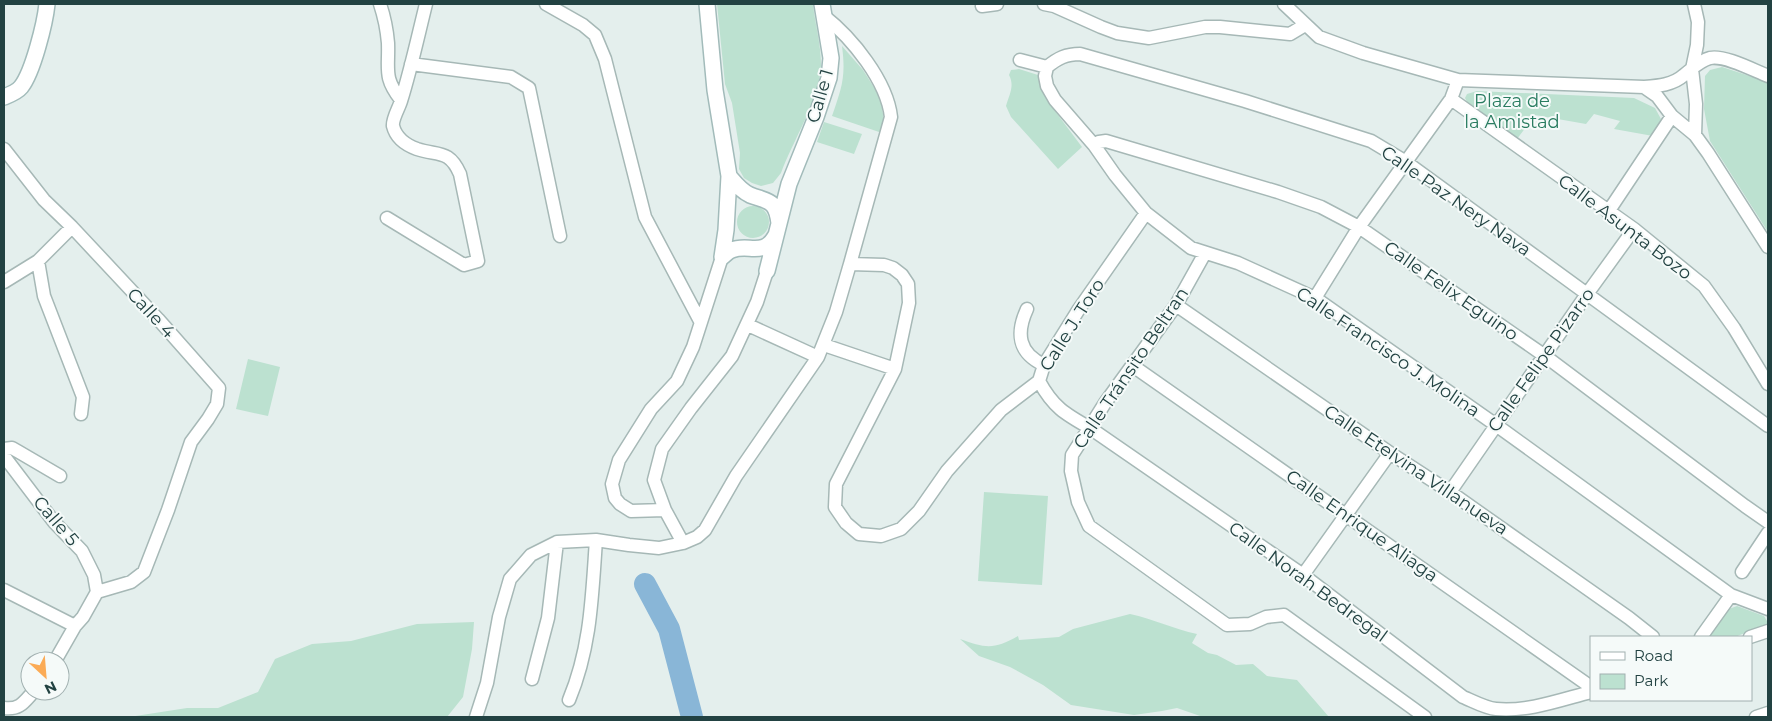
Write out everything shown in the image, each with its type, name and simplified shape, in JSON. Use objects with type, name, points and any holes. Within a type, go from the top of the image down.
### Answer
[{"type":"main road","points":[[4,97],[19,89],[27,77],[41,33],[47,4]]},
{"type":"main road","points":[[707,4],[715,90],[729,176],[726,230],[722,257]]},
{"type":"main road","name":"Calle 1","points":[[767,271],[790,184],[824,97],[829,78],[831,58],[823,10]]},
{"type":"main road","points":[[722,257],[730,251],[760,249],[768,245],[774,239],[779,227],[778,214],[774,206],[767,200],[739,187],[729,176]]},
{"type":"main road","points":[[727,212],[733,204],[742,198],[770,195],[781,191],[790,184]]},
{"type":"main road","points":[[726,230],[735,244],[761,257],[767,271]]},
{"type":"street","points":[[380,4],[388,42],[387,68],[389,80],[392,89],[401,100]]},
{"type":"street","points":[[387,218],[464,265],[478,261],[460,174],[456,164],[450,158],[437,152],[418,150],[406,144],[397,135],[393,124],[426,4]]},
{"type":"street","points":[[546,4],[583,25],[595,35],[605,60],[645,217],[700,321]]},
{"type":"street","points":[[982,6],[997,4]]},
{"type":"street","points":[[1044,4],[1054,6],[1101,28],[1117,33],[1149,38],[1205,27],[1290,34],[1305,25]]},
{"type":"street","points":[[1284,4],[1319,37],[1339,45],[1458,80],[1644,87],[1661,86],[1673,82],[1700,62],[1711,58],[1720,58],[1768,76]]},
{"type":"street","points":[[1694,4],[1698,22],[1697,45],[1692,68],[1696,104],[1695,135]]},
{"type":"street","points":[[476,717],[487,683],[499,618],[510,579],[531,555],[557,542],[596,540],[659,548],[683,543],[697,537],[706,530],[736,476],[821,351],[836,312],[891,117],[887,97],[871,68],[823,10]]},
{"type":"street","name":"Calle Paz Nery Nava","points":[[1047,67],[1068,54],[1080,54],[1246,101],[1371,141],[1406,162],[1768,426]]},
{"type":"street","points":[[1020,60],[1047,67]]},
{"type":"street","points":[[411,64],[511,77],[529,88],[560,236]]},
{"type":"street","name":"Calle Francisco J. Molina","points":[[1047,67],[1045,76],[1047,86],[1055,100],[1094,145],[1115,175],[1146,213],[1191,248],[1238,263],[1315,298],[1731,594],[1768,609]]},
{"type":"street","points":[[1315,298],[1359,227],[1451,99],[1458,80]]},
{"type":"street","points":[[1644,87],[1658,96],[1672,116],[1695,135],[1768,247]]},
{"type":"street","name":"Calle Asunta Bozo","points":[[1451,99],[1634,229],[1704,286],[1734,328],[1768,384]]},
{"type":"street","points":[[1608,212],[1672,116]]},
{"type":"street","name":"Calle Felix Eguino","points":[[1094,145],[1106,142],[1278,192],[1321,207],[1359,227],[1545,356],[1768,522]]},
{"type":"street","name":"Calle 4","points":[[4,149],[44,200],[72,227],[219,388],[217,404],[191,442],[144,572],[131,582],[97,592]]},
{"type":"street","name":"Calle J. Toro","points":[[1090,428],[1068,415],[1048,398],[1039,381],[1040,374],[1079,309],[1146,213]]},
{"type":"street","points":[[4,282],[38,261],[72,227]]},
{"type":"street","name":"Calle Felipe Pizarro","points":[[1450,492],[1634,229]]},
{"type":"street","name":"Calle Tránsito Beltran","points":[[1205,252],[1176,306],[1105,402],[1072,455],[1071,471],[1078,502],[1089,526],[1227,625],[1250,624],[1266,617],[1284,615],[1425,717]]},
{"type":"street","points":[[665,510],[632,511],[620,504],[615,498],[612,484],[619,460],[651,409],[677,380],[693,347],[722,257]]},
{"type":"street","points":[[38,261],[44,296],[83,397],[81,414]]},
{"type":"street","points":[[850,264],[884,264],[893,268],[902,275],[908,284],[909,303],[895,369],[836,484],[835,506],[846,523],[858,534],[881,536],[901,529],[919,511],[947,470],[1001,410],[1039,381]]},
{"type":"street","points":[[683,543],[665,510],[654,480],[662,449],[732,356],[748,325],[767,271]]},
{"type":"street","name":"Calle Etelvina Villanueva","points":[[1176,306],[1450,492],[1630,618],[1652,636]]},
{"type":"street","points":[[1027,309],[1022,320],[1021,341],[1027,354],[1033,360],[1044,365]]},
{"type":"street","points":[[748,325],[821,351],[895,369]]},
{"type":"street","name":"Calle Enrique Aliaga","points":[[1133,366],[1590,686]]},
{"type":"street","name":"Calle Norah Bedregal","points":[[1090,428],[1303,576],[1463,697],[1494,709],[1535,706],[1590,692]]},
{"type":"street","points":[[4,449],[12,448],[60,476]]},
{"type":"street","points":[[1303,576],[1390,453]]},
{"type":"street","name":"Calle 5","points":[[4,456],[54,522],[82,551],[94,575],[97,592]]},
{"type":"street","points":[[1742,572],[1768,533]]},
{"type":"street","points":[[569,700],[579,676],[590,622],[596,540]]},
{"type":"street","points":[[532,679],[548,618],[557,542]]},
{"type":"street","points":[[4,590],[74,626]]},
{"type":"street","points":[[60,651],[74,626],[83,618],[97,592]]},
{"type":"street","points":[[1702,636],[1731,594]]},
{"type":"street","points":[[1752,636],[1768,630]]},
{"type":"street","points":[[4,708],[12,710],[24,701]]},
{"type":"street","points":[[1756,717],[1768,713]]},
{"type":"green space","points":[[717,4],[813,4],[820,49],[820,77],[805,119],[781,173],[773,183],[761,186],[752,183],[744,178],[739,169],[740,153],[732,103],[725,84]]},
{"type":"green space","points":[[842,46],[863,70],[875,89],[881,103],[884,119],[882,133],[832,116],[842,82],[844,66]]},
{"type":"green space","points":[[1722,67],[1768,82],[1768,232],[1710,141],[1704,109],[1705,76],[1710,70]]},
{"type":"green space","points":[[1019,69],[1038,75],[1046,99],[1082,147],[1058,169],[1011,117],[1006,106],[1011,87],[1009,75],[1011,70]]},
{"type":"green space","name":"Plaza de la Amistad","points":[[1477,91],[1634,98],[1655,108],[1661,119],[1653,136],[1614,129],[1620,121],[1594,114],[1586,124],[1535,115],[1517,139],[1467,102],[1465,98],[1467,94]]},
{"type":"green space","points":[[824,122],[862,134],[854,154],[817,142]]},
{"type":"green space","points":[[753,206],[764,211],[769,222],[764,233],[753,238],[742,233],[737,222],[742,211]]},
{"type":"green space","points":[[248,359],[280,367],[268,416],[236,409]]},
{"type":"green space","points":[[984,492],[1048,496],[1042,585],[978,581]]},
{"type":"green space","points":[[1737,606],[1764,616],[1767,624],[1737,636],[1709,636],[1729,609]]},
{"type":"green space","points":[[1130,614],[1197,634],[1192,643],[1208,653],[1217,655],[1236,665],[1253,664],[1267,676],[1297,680],[1329,717],[1203,717],[1177,708],[1134,715],[1071,705],[1043,685],[1010,667],[979,656],[960,639],[989,646],[1002,644],[1018,636],[1019,640],[1059,637],[1073,629]]},
{"type":"green space","points":[[474,622],[472,649],[463,697],[447,717],[129,717],[187,708],[218,708],[258,692],[275,659],[312,644],[351,641],[417,624]]},
{"type":"waterway","points":[[645,584],[669,629],[692,717]]}]
